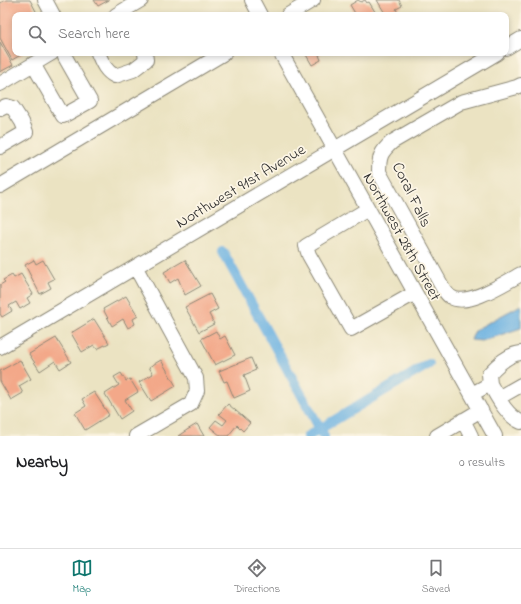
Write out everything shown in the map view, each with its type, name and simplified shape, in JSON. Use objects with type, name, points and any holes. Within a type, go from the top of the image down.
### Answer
[{"type":"street","points":[[45,0],[51,12]]},
{"type":"street","points":[[121,12],[141,0]]},
{"type":"street","points":[[252,0],[258,12]]},
{"type":"street","points":[[293,12],[313,0]]},
{"type":"street","points":[[0,84],[33,64],[55,56]]},
{"type":"street","points":[[33,64],[63,116],[90,101],[59,56]]},
{"type":"street","points":[[99,56],[103,65],[109,73],[115,76],[133,70],[146,60],[145,56]]},
{"type":"street","points":[[0,186],[219,56]]},
{"type":"street","name":"Northwest 28th Street","points":[[283,56],[495,436]]},
{"type":"street","name":"Northwest 91st Avenue","points":[[0,347],[136,268],[492,56]]},
{"type":"street","name":"Coral Falls","points":[[521,85],[461,102],[392,142],[383,151],[379,160],[379,172],[444,290],[452,298],[463,300],[474,299],[521,274]]},
{"type":"street","points":[[0,109],[6,106],[13,108],[22,122],[26,132],[0,147]]},
{"type":"street","points":[[368,209],[306,246],[309,255],[351,329],[415,293]]},
{"type":"street","points":[[136,268],[196,378],[197,392],[191,404],[136,436]]},
{"type":"street","points":[[521,353],[517,353],[501,362],[489,374],[490,384],[498,398],[515,419],[521,422]]},
{"type":"street","points":[[472,394],[490,384]]},
{"type":"street","points":[[498,398],[521,385]]},
{"type":"street","points":[[437,436],[481,410]]},
{"type":"street","points":[[463,420],[471,436]]},
{"type":"water","points":[[521,305],[521,328],[482,341],[471,340],[475,330]]},
{"type":"building","points":[[6,0],[30,0],[36,12],[12,12],[12,56],[19,56],[12,60],[0,38],[0,3]]},
{"type":"building","points":[[94,0],[109,0],[98,6]]},
{"type":"building","points":[[358,0],[361,2],[365,0],[367,3],[369,2],[375,12],[354,12],[350,5]]},
{"type":"building","points":[[377,0],[399,0],[402,6],[396,9],[398,12],[384,12]]},
{"type":"building","points":[[0,42],[13,65],[0,72]]},
{"type":"building","points":[[307,56],[319,56],[321,60],[312,65]]},
{"type":"building","points":[[34,260],[36,264],[43,260],[54,279],[48,282],[51,288],[40,294],[25,265]]},
{"type":"building","points":[[185,260],[201,286],[185,295],[178,278],[170,283],[164,272]]},
{"type":"building","points":[[21,274],[33,294],[27,298],[30,303],[20,309],[16,302],[9,306],[12,311],[2,317],[0,314],[0,285],[5,282],[3,280],[12,275],[14,278]]},
{"type":"building","points":[[210,294],[218,309],[209,314],[214,324],[199,332],[185,307]]},
{"type":"building","points":[[126,296],[138,316],[133,319],[135,324],[128,328],[123,319],[112,326],[103,309]]},
{"type":"building","points":[[94,319],[109,343],[97,349],[94,345],[82,352],[71,333]]},
{"type":"building","points":[[216,331],[220,339],[225,336],[235,355],[215,365],[201,339]]},
{"type":"building","points":[[56,338],[71,362],[60,369],[55,361],[40,371],[29,354]]},
{"type":"building","points":[[251,358],[256,370],[244,375],[250,391],[234,398],[227,381],[224,382],[219,371]]},
{"type":"building","points":[[20,360],[31,379],[19,386],[23,393],[11,400],[0,381],[0,371]]},
{"type":"building","points":[[161,360],[176,386],[151,401],[139,382],[153,374],[149,367]]},
{"type":"building","points":[[121,373],[126,381],[130,379],[138,392],[125,400],[132,411],[120,419],[105,394],[119,385],[114,377]]},
{"type":"building","points":[[94,392],[109,415],[85,430],[75,413],[86,406],[82,399]]},
{"type":"building","points":[[228,404],[250,423],[243,431],[237,425],[228,436],[221,436],[210,427],[216,420],[223,425],[227,420],[219,414]]},
{"type":"building","points":[[197,424],[204,436],[178,436],[187,430]]},
{"type":"waterway","points":[[223,252],[324,436]]},
{"type":"waterway","points":[[308,436],[429,364]]}]
